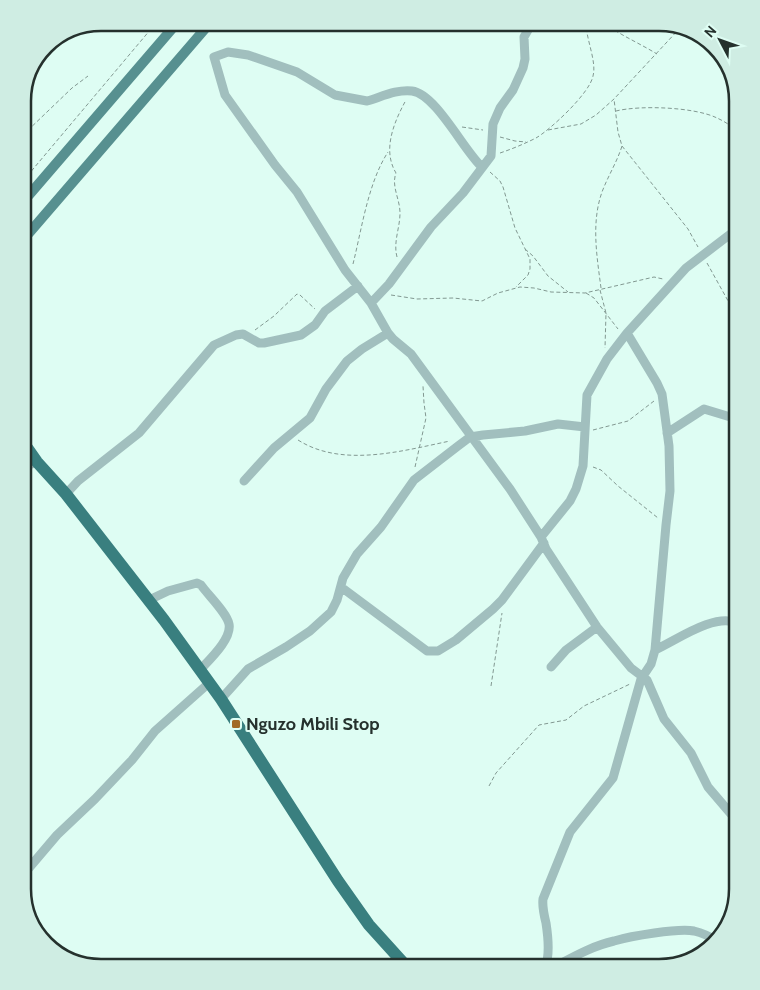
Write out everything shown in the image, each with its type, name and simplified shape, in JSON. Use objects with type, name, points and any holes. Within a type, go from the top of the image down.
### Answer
[{"type":"highway","points":[[31,453],[66,494],[149,600],[221,698],[338,881],[396,959]]},
{"type":"main road","points":[[31,193],[169,31]]},
{"type":"main road","points":[[31,231],[202,31]]},
{"type":"street","points":[[371,303],[400,270],[431,227],[463,193],[491,156],[492,132],[496,117],[513,90],[523,68],[524,37],[527,31]]},
{"type":"street","points":[[482,167],[451,125],[424,96],[417,92],[391,93],[367,101],[354,100],[335,95],[297,72],[248,55],[228,52],[214,57],[225,95],[275,165],[297,192],[350,276],[371,303],[388,333],[411,354],[426,373],[510,489],[597,627],[631,668],[651,687],[664,719],[691,753],[708,787],[729,811]]},
{"type":"street","points":[[341,588],[421,647],[432,652],[438,651],[456,640],[502,600],[570,501],[580,477],[582,466],[587,396],[607,359],[625,335],[686,268],[729,236]]},
{"type":"street","points":[[66,494],[78,481],[139,433],[214,345],[236,335],[246,334],[253,340],[264,344],[292,338],[308,331],[322,314],[358,286]]},
{"type":"street","points":[[244,481],[274,448],[314,413],[326,389],[347,360],[388,333]]},
{"type":"street","points":[[547,959],[547,934],[542,904],[543,899],[570,832],[613,778],[642,678],[651,664],[655,650],[670,486],[667,433],[662,394],[625,335]]},
{"type":"street","points":[[667,433],[704,409],[729,416]]},
{"type":"street","points":[[221,698],[248,669],[286,648],[331,612],[351,562],[381,527],[414,480],[471,437],[525,431],[558,424],[585,429]]},
{"type":"street","points":[[31,464],[37,462]]},
{"type":"street","points":[[149,600],[168,591],[197,583],[201,585],[226,616],[229,630],[222,646],[200,670]]},
{"type":"street","points":[[655,650],[699,628],[718,621],[729,621]]},
{"type":"street","points":[[552,667],[566,650],[597,627]]},
{"type":"street","points":[[31,865],[57,835],[132,760],[155,731],[209,683]]},
{"type":"street","points":[[570,959],[613,941],[639,936],[693,931],[709,936]]},
{"type":"path","points":[[31,171],[148,31]]},
{"type":"path","points":[[548,130],[578,99],[593,77],[594,69],[587,31]]},
{"type":"path","points":[[615,31],[642,44],[656,54]]},
{"type":"path","points":[[491,156],[516,148],[548,130],[588,122],[614,99],[675,33]]},
{"type":"path","points":[[31,127],[72,88],[88,76]]},
{"type":"path","points":[[350,276],[373,186],[380,166],[389,151],[396,117],[410,91]]},
{"type":"path","points":[[614,99],[618,132],[622,146],[688,229],[729,301]]},
{"type":"path","points":[[616,111],[639,108],[684,110],[718,118],[729,125]]},
{"type":"path","points":[[451,125],[492,132],[506,139],[526,142]]},
{"type":"path","points":[[607,359],[604,343],[606,314],[596,246],[597,210],[604,186],[622,146]]},
{"type":"path","points":[[389,151],[396,173],[394,184],[400,213],[395,249],[400,270]]},
{"type":"path","points":[[482,167],[496,176],[503,187],[515,228],[530,260],[528,275],[516,288]]},
{"type":"path","points":[[525,249],[533,256],[548,276],[569,292]]},
{"type":"path","points":[[380,293],[417,299],[453,298],[482,301],[498,293],[525,287],[551,292],[585,293],[654,277],[664,279],[671,284]]},
{"type":"path","points":[[585,293],[594,298],[625,335]]},
{"type":"path","points":[[246,334],[274,316],[296,294],[300,294],[322,314]]},
{"type":"path","points":[[414,480],[418,447],[426,418],[423,394],[426,373]]},
{"type":"path","points":[[585,429],[628,421],[662,394]]},
{"type":"path","points":[[290,435],[314,449],[340,455],[360,455],[471,437]]},
{"type":"path","points":[[582,466],[600,470],[666,525]]},
{"type":"path","points":[[491,686],[502,619],[502,600]]},
{"type":"path","points":[[489,786],[496,773],[539,725],[566,720],[584,706],[642,678]]},
{"type":"place","name":"Nguzo Mbili Stop","points":[[236,724]]}]
